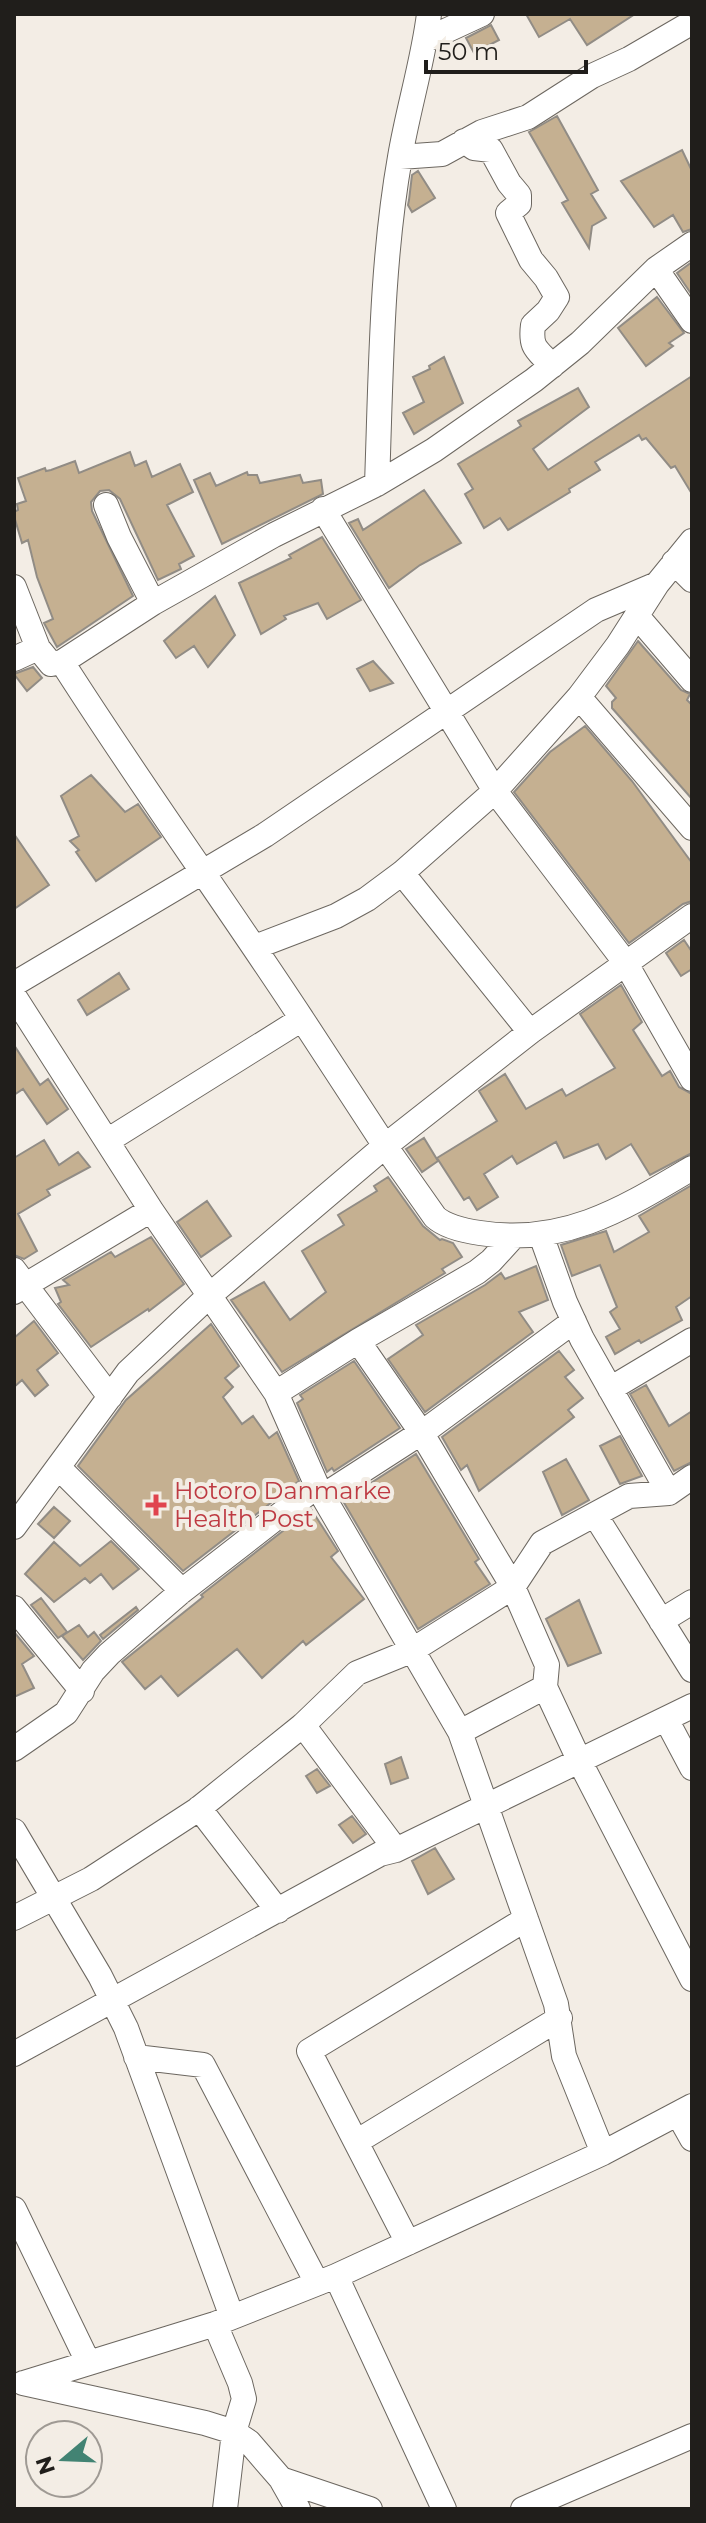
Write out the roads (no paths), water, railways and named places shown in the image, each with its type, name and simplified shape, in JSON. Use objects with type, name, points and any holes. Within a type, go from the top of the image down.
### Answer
[{"type":"street","points":[[377,484],[383,295],[400,157],[429,14]]},
{"type":"street","points":[[426,40],[482,14]]},
{"type":"street","points":[[400,157],[442,154],[482,132],[528,117],[592,76],[685,28]]},
{"type":"street","points":[[464,141],[474,148],[491,150],[519,195],[519,204],[508,213],[531,260],[557,297],[533,325],[531,339],[534,349],[552,366]]},
{"type":"street","points":[[14,587],[38,648],[51,664],[62,662],[153,603],[323,509],[377,484],[434,450],[552,366],[656,269],[692,244]]},
{"type":"street","points":[[656,269],[692,321]]},
{"type":"street","points":[[106,505],[153,603]]},
{"type":"street","points":[[323,509],[495,791],[625,962],[692,1079]]},
{"type":"street","points":[[255,947],[336,916],[367,899],[402,873],[495,791],[579,697],[657,584],[692,541]]},
{"type":"street","points":[[674,562],[692,580]]},
{"type":"street","points":[[14,984],[265,835],[596,610],[657,584]]},
{"type":"street","points":[[637,616],[692,680]]},
{"type":"street","points":[[14,659],[38,648]]},
{"type":"street","points":[[62,662],[132,772],[204,871],[385,1146],[440,1221],[475,1233],[512,1238],[541,1235],[620,1210],[692,1168]]},
{"type":"street","points":[[579,697],[692,828]]},
{"type":"street","points":[[402,873],[530,1032]]},
{"type":"street","points":[[14,1527],[128,1372],[210,1295],[385,1146],[530,1032],[692,916]]},
{"type":"street","points":[[14,996],[151,1210],[276,1393],[320,1491],[460,1732],[560,2018],[559,2038],[564,2056],[603,2153]]},
{"type":"street","points":[[107,1141],[302,1019]]},
{"type":"street","points":[[110,1397],[18,1283],[151,1210]]},
{"type":"street","points":[[541,1235],[574,1321],[669,1493]]},
{"type":"street","points":[[276,1393],[477,1272],[512,1238]]},
{"type":"street","points":[[14,1749],[66,1713],[93,1671],[109,1654],[182,1591],[320,1491],[421,1432],[574,1321]]},
{"type":"street","points":[[610,1389],[692,1340]]},
{"type":"street","points":[[358,1341],[421,1432],[513,1587],[547,1665],[545,1687],[580,1762],[692,1979]]},
{"type":"street","points":[[59,1468],[182,1591]]},
{"type":"street","points":[[14,1918],[91,1879],[199,1808],[303,1725],[357,1673],[411,1651],[513,1587],[542,1543],[629,1496],[669,1493],[692,1477]]},
{"type":"street","points":[[595,1515],[692,1670]]},
{"type":"street","points":[[661,1621],[692,1602]]},
{"type":"street","points":[[14,1608],[82,1691]]},
{"type":"street","points":[[460,1732],[545,1687]]},
{"type":"street","points":[[14,2054],[380,1854],[396,1850],[692,1706]]},
{"type":"street","points":[[666,1719],[692,1768]]},
{"type":"street","points":[[303,1725],[396,1850]]},
{"type":"street","points":[[199,1808],[278,1911]]},
{"type":"street","points":[[14,1831],[100,1976],[126,2028],[223,2321],[244,2399],[234,2432],[225,2509]]},
{"type":"street","points":[[408,2243],[309,2051],[526,1919]]},
{"type":"street","points":[[356,2142],[560,2018]]},
{"type":"street","points":[[136,2057],[203,2065],[327,2280],[444,2509]]},
{"type":"street","points":[[19,2382],[223,2321],[327,2280],[603,2153],[685,2110],[692,2139]]},
{"type":"street","points":[[14,2209],[88,2362]]},
{"type":"street","points":[[19,2382],[234,2432],[249,2442],[281,2479],[298,2509]]},
{"type":"street","points":[[523,2509],[692,2436]]},
{"type":"street","points":[[281,2479],[370,2509]]},
{"type":"place","name":"Hotoro Danmarke Health Post","points":[[156,1505]]}]
